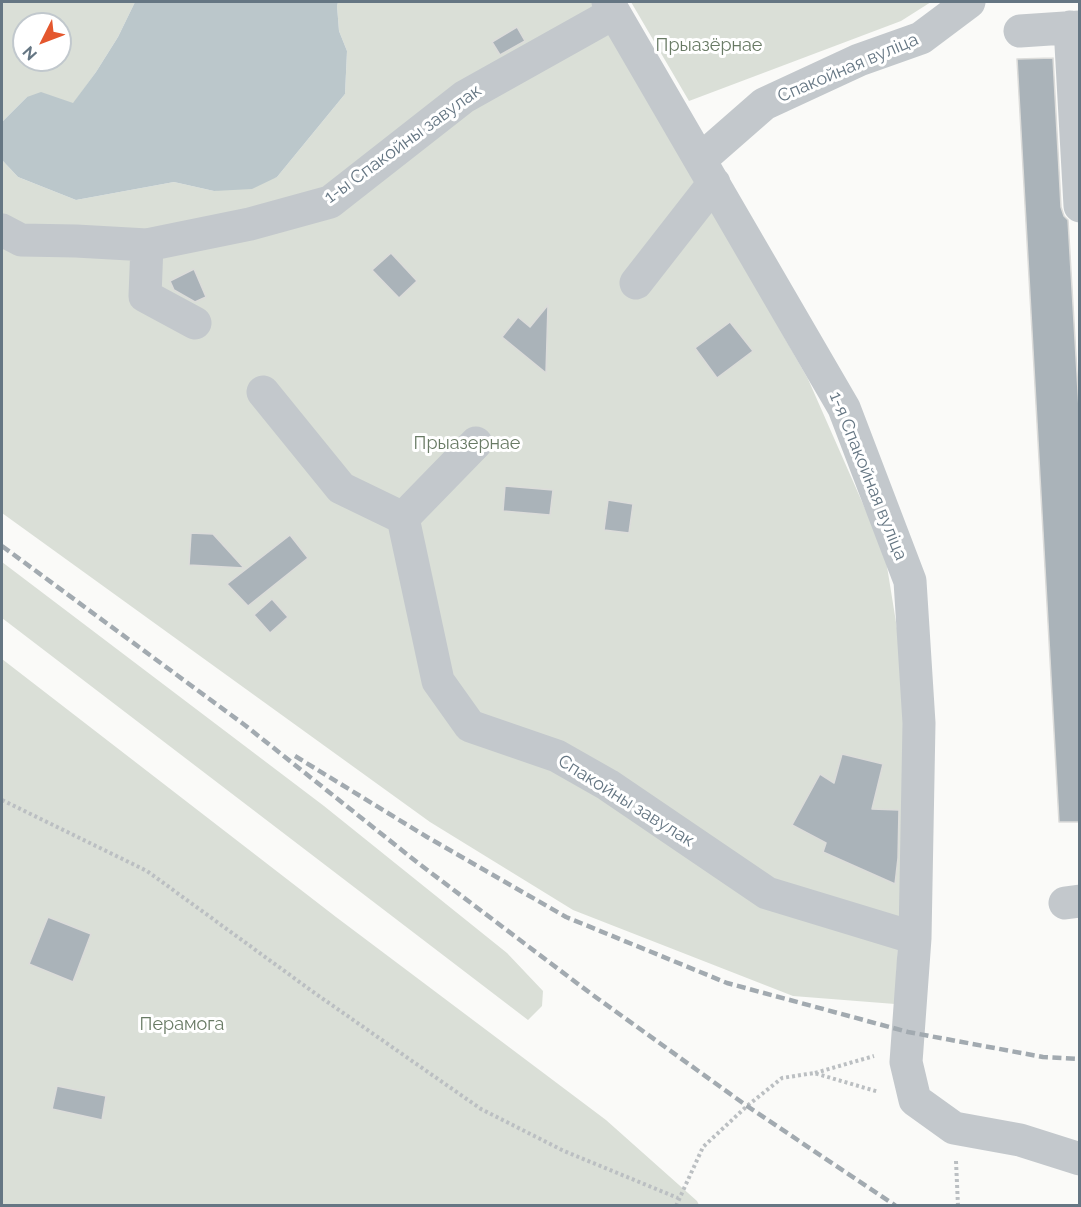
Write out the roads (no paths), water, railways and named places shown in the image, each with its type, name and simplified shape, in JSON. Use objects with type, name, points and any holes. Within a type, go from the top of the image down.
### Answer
[{"type":"street","name":"Спакойная вуліца","points":[[636,283],[707,171],[764,104],[859,60],[921,38],[969,2]]},
{"type":"street","name":"1-я Спакойная вуліца","points":[[611,7],[844,408],[910,581],[919,723],[915,938],[906,1062],[915,1100],[954,1128],[1020,1140],[1080,1159]]},
{"type":"street","name":"1-ы Спакойны завулак","points":[[2,230],[21,240],[147,245],[250,224],[330,202],[464,97],[611,7]]},
{"type":"street","points":[[1020,31],[1075,27],[1080,206]]},
{"type":"street","points":[[147,245],[145,296],[195,323]]},
{"type":"street","points":[[263,392],[341,488],[403,518],[476,442]]},
{"type":"street","name":"Спакойны завулак","points":[[403,518],[438,681],[470,726],[557,756],[608,785],[767,893],[915,938]]},
{"type":"railway","points":[[2,546],[246,726],[418,863],[590,993],[747,1106],[896,1206]]},
{"type":"railway","points":[[295,756],[427,837],[566,917],[727,983],[908,1032],[1043,1057],[1080,1059]]},
{"type":"park label","name":"Прыазёрнае","points":[[709,46]]},
{"type":"park label","name":"Прыазернае","points":[[467,444]]},
{"type":"park label","name":"Перамога","points":[[182,1025]]}]
